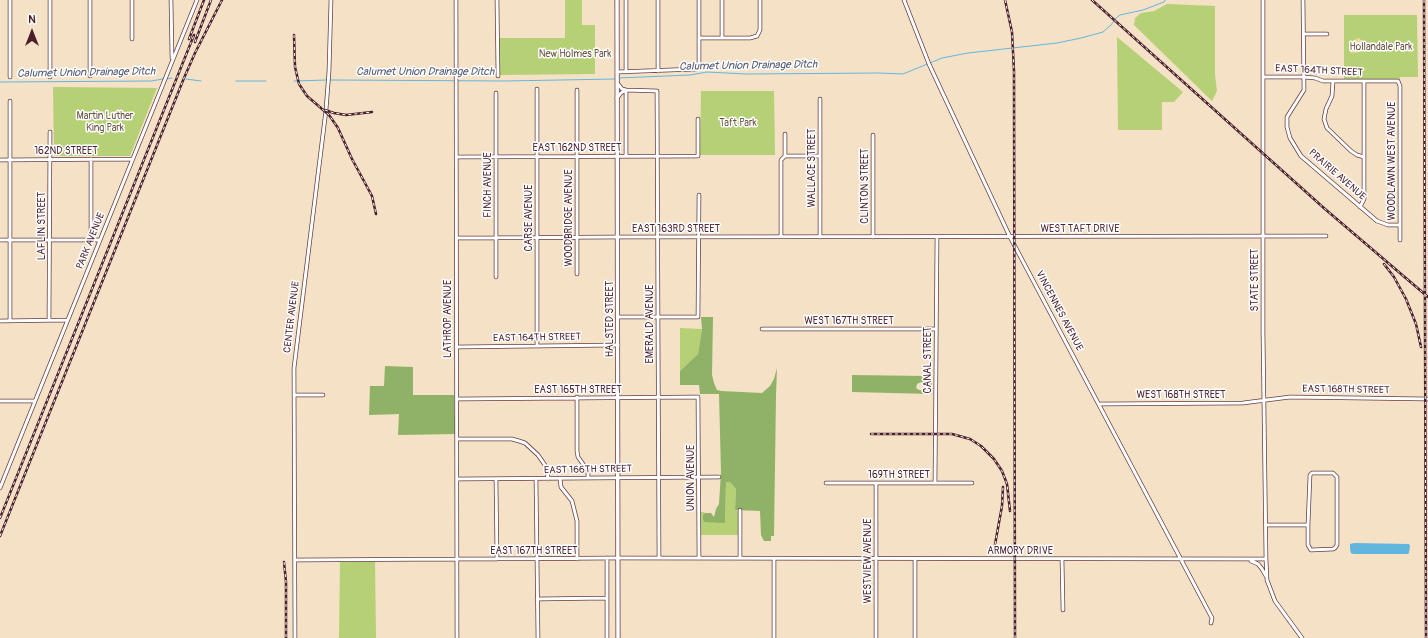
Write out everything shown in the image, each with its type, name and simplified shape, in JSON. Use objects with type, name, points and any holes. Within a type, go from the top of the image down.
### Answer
[{"type":"main road","name":"HALSTED STREET","points":[[617,0],[618,638]]},
{"type":"street","points":[[10,0],[10,77]]},
{"type":"street","points":[[50,0],[50,77]]},
{"type":"street","points":[[90,0],[90,76]]},
{"type":"street","points":[[132,0],[132,39]]},
{"type":"street","points":[[171,0],[172,60]]},
{"type":"street","name":"PARK AVENUE","points":[[0,488],[197,0]]},
{"type":"street","name":"CENTER AVENUE","points":[[295,638],[294,368],[329,76],[331,0]]},
{"type":"street","name":"LATHROP AVENUE","points":[[456,0],[457,638]]},
{"type":"street","points":[[497,0],[498,76]]},
{"type":"street","points":[[626,0],[626,72]]},
{"type":"street","points":[[658,0],[658,71]]},
{"type":"street","points":[[617,72],[696,69],[699,66],[699,0]]},
{"type":"street","points":[[722,0],[722,38]]},
{"type":"street","points":[[699,38],[750,38],[757,36],[760,30],[760,0]]},
{"type":"street","name":"VINCENNES AVENUE","points":[[904,0],[929,62],[1010,237],[1212,618],[1212,623]]},
{"type":"street","name":"STATE STREET","points":[[1263,0],[1264,400],[1267,580]]},
{"type":"street","name":"PRAIRIE AVENUE","points":[[1304,0],[1304,90],[1287,117],[1287,127],[1290,138],[1301,156],[1377,221],[1388,225],[1400,225]]},
{"type":"street","points":[[1304,34],[1327,34]]},
{"type":"street","name":"EAST 164TH STREET","points":[[1264,77],[1304,77],[1315,78],[1324,82],[1398,81]]},
{"type":"street","name":"WOODLAWN WEST AVENUE","points":[[1398,81],[1400,86],[1400,240]]},
{"type":"street","points":[[1333,82],[1332,96],[1326,109],[1324,119],[1326,128],[1351,151],[1364,157]]},
{"type":"street","points":[[1360,207],[1364,199],[1364,82]]},
{"type":"street","points":[[617,84],[626,90]]},
{"type":"street","name":"CARSE AVENUE","points":[[537,89],[537,346]]},
{"type":"street","name":"WOODBRIDGE AVENUE","points":[[577,90],[577,274]]},
{"type":"street","points":[[617,98],[621,92],[626,90]]},
{"type":"street","points":[[626,90],[626,156]]},
{"type":"street","name":"EMERALD AVENUE","points":[[626,90],[657,91],[659,558]]},
{"type":"street","name":"FINCH AVENUE","points":[[496,93],[496,277]]},
{"type":"street","name":"WALLACE STREET","points":[[820,99],[820,237]]},
{"type":"street","points":[[10,101],[10,321]]},
{"type":"street","name":"EAST 162ND STREET","points":[[456,157],[698,156],[698,119]]},
{"type":"street","name":"LAFLIN STREET","points":[[50,132],[50,320]]},
{"type":"street","points":[[781,236],[781,160],[785,156],[785,134]]},
{"type":"street","name":"CLINTON STREET","points":[[872,135],[873,237]]},
{"type":"street","points":[[785,156],[820,156]]},
{"type":"street","points":[[91,159],[91,240]]},
{"type":"street","name":"162ND STREET","points":[[0,160],[132,159]]},
{"type":"street","points":[[618,317],[698,317],[699,195]]},
{"type":"street","name":"EAST 163RD STREET","points":[[456,238],[781,236],[896,237]]},
{"type":"street","name":"WEST TAFT DRIVE","points":[[896,237],[1326,236]]},
{"type":"street","name":"CANAL STREET","points":[[935,483],[937,237]]},
{"type":"street","points":[[0,240],[100,240]]},
{"type":"street","points":[[0,321],[67,320]]},
{"type":"street","name":"WEST 167TH STREET","points":[[762,329],[936,329]]},
{"type":"street","name":"EAST 164TH STREET","points":[[456,347],[618,345]]},
{"type":"street","points":[[294,395],[323,395]]},
{"type":"street","name":"EAST 165TH STREET","points":[[457,399],[698,397]]},
{"type":"street","name":"UNION AVENUE","points":[[698,397],[700,558]]},
{"type":"street","name":"EAST 168TH STREET","points":[[1264,400],[1290,397],[1428,399]]},
{"type":"street","points":[[577,398],[576,451],[578,457],[588,470],[588,478]]},
{"type":"street","name":"WEST 168TH STREET","points":[[1099,404],[1243,403],[1264,400]]},
{"type":"street","points":[[0,401],[35,401]]},
{"type":"street","points":[[457,439],[519,440],[525,443],[538,455],[547,468],[548,479]]},
{"type":"street","points":[[1312,473],[1334,473],[1337,477],[1336,548],[1333,550],[1311,550],[1308,545],[1308,525],[1310,475],[1312,473]]},
{"type":"street","name":"EAST 166TH STREET","points":[[457,479],[719,477]]},
{"type":"street","points":[[496,479],[497,559]]},
{"type":"street","points":[[536,479],[538,638]]},
{"type":"street","points":[[560,479],[561,487],[572,501],[577,522],[578,558]]},
{"type":"street","name":"169TH STREET","points":[[826,483],[972,483]]},
{"type":"street","name":"WESTVIEW AVENUE","points":[[876,483],[876,638]]},
{"type":"street","points":[[740,510],[740,558]]},
{"type":"street","points":[[1265,525],[1308,525]]},
{"type":"street","points":[[607,558],[607,638]]},
{"type":"street","points":[[774,558],[774,638]]},
{"type":"street","name":"EAST 167TH STREET","points":[[295,560],[774,558]]},
{"type":"street","name":"ARMORY DRIVE","points":[[774,558],[1266,559]]},
{"type":"street","points":[[914,638],[915,559]]},
{"type":"street","points":[[1062,559],[1063,610]]},
{"type":"street","points":[[1247,559],[1258,564],[1264,573],[1274,601],[1302,638]]},
{"type":"street","points":[[537,599],[607,598]]},
{"type":"green space","name":"New Holmes Park","points":[[565,0],[582,0],[582,25],[595,25],[595,74],[500,75],[499,38],[565,38]]},
{"type":"green space","points":[[1167,4],[1215,6],[1215,75],[1217,91],[1212,101],[1134,25],[1135,18],[1141,13],[1154,11]]},
{"type":"green space","name":"Hollandale Park","points":[[1344,15],[1417,15],[1418,77],[1400,77],[1399,80],[1344,79]]},
{"type":"green space","points":[[1117,37],[1183,92],[1174,102],[1162,102],[1162,130],[1118,130]]},
{"type":"green space","name":"Martin Luther King Park","points":[[53,87],[157,88],[130,156],[54,156]]},
{"type":"green space","name":"Taft Park","points":[[701,91],[774,91],[775,155],[700,155]]},
{"type":"green space","points":[[701,317],[713,317],[712,375],[717,390],[762,393],[770,386],[777,368],[774,536],[771,536],[771,541],[764,541],[761,535],[760,511],[735,510],[736,489],[730,482],[726,482],[725,523],[704,522],[703,519],[703,515],[705,513],[711,513],[714,517],[719,504],[721,472],[719,394],[700,394],[699,385],[680,385],[680,371],[698,354],[702,329]]},
{"type":"green space","points":[[680,328],[702,329],[698,354],[680,371]]},
{"type":"green space","points":[[385,366],[413,367],[413,395],[454,395],[455,434],[398,435],[399,414],[369,415],[370,386],[384,386]]},
{"type":"green space","points":[[852,375],[924,376],[932,379],[932,384],[929,388],[921,382],[917,384],[916,388],[919,390],[930,391],[932,394],[852,392]]},
{"type":"green space","points":[[726,482],[730,482],[736,489],[735,510],[738,511],[738,535],[701,535],[701,512],[705,512],[703,515],[725,523]]},
{"type":"green space","points":[[340,562],[375,562],[376,638],[339,638]]},
{"type":"sand","points":[[1359,38],[1364,43],[1364,50],[1351,53],[1350,50],[1352,41]]},
{"type":"water","points":[[1350,544],[1409,544],[1410,546],[1408,554],[1353,554],[1351,553]]},
{"type":"waterway","name":"Calumet Union Drainage Ditch","points":[[618,78],[690,75],[707,72],[746,74],[903,74],[942,58],[968,53],[1057,43],[1103,32],[1120,15],[1143,10],[1164,2],[1165,0]]},
{"type":"waterway","name":"Calumet Union Drainage Ditch","points":[[166,79],[172,78]]},
{"type":"waterway","name":"Calumet Union Drainage Ditch","points":[[0,82],[151,81],[163,79]]},
{"type":"waterway","name":"Calumet Union Drainage Ditch","points":[[186,79],[201,81]]},
{"type":"waterway","name":"Calumet Union Drainage Ditch","points":[[330,80],[505,81],[615,79]]},
{"type":"waterway","name":"Calumet Union Drainage Ditch","points":[[294,81],[327,80]]},
{"type":"waterway","name":"Calumet Union Drainage Ditch","points":[[236,81],[266,81]]},
{"type":"railway","points":[[189,39],[204,0]]},
{"type":"railway","points":[[195,42],[211,0]]},
{"type":"railway","points":[[0,536],[184,78],[222,0]]},
{"type":"railway","points":[[1005,0],[1012,32],[1014,71],[1015,638]]},
{"type":"railway","points":[[1092,0],[1325,209],[1428,297]]},
{"type":"railway","points":[[1424,0],[1426,638]]},
{"type":"railway","points":[[0,518],[194,35]]},
{"type":"railway","points":[[294,35],[295,67],[299,84],[307,96],[329,115],[338,128],[352,159],[372,196],[376,214]]},
{"type":"railway","points":[[325,110],[346,115],[372,112]]},
{"type":"railway","points":[[1384,264],[1394,277],[1406,299],[1416,324],[1421,347]]},
{"type":"railway","points":[[871,434],[952,434],[970,439],[981,446],[994,459],[1002,471],[1007,484],[1010,511]]},
{"type":"railway","points":[[994,550],[1002,506],[1003,487]]},
{"type":"railway","points":[[284,562],[286,582],[286,638]]}]
